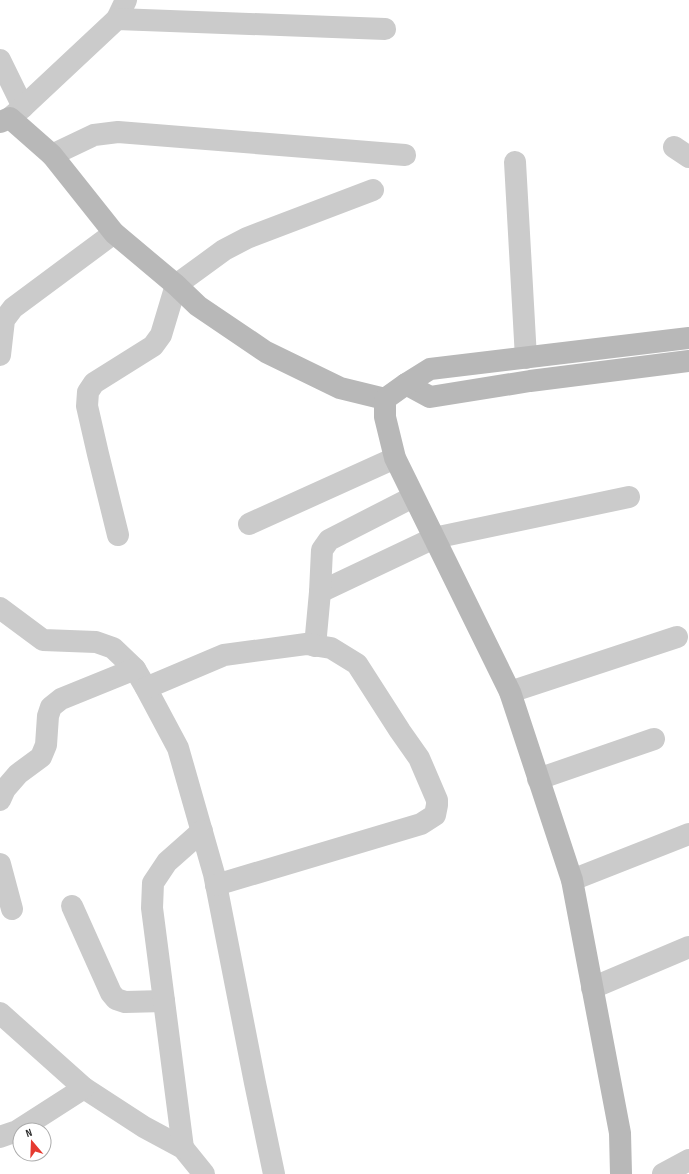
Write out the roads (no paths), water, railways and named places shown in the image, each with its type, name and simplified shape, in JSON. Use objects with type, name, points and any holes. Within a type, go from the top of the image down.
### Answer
[{"type":"street","points":[[11,116],[117,19],[126,0]]},
{"type":"street","points":[[117,19],[385,29]]},
{"type":"street","points":[[0,60],[11,116],[52,155],[114,233],[176,285],[198,306],[266,352],[340,388],[385,399],[430,369],[689,338]]},
{"type":"street","points":[[52,155],[94,135],[118,132],[405,155]]},
{"type":"street","points":[[515,162],[526,358]]},
{"type":"street","points":[[118,535],[87,406],[88,392],[94,383],[153,346],[161,336],[176,285],[224,250],[255,236],[373,190]]},
{"type":"street","points":[[0,355],[4,320],[13,308],[114,233]]},
{"type":"street","points":[[406,384],[430,397],[530,381],[689,361]]},
{"type":"street","points":[[385,399],[385,417],[395,458],[510,692],[572,880],[620,1133],[621,1174]]},
{"type":"street","points":[[249,524],[395,458]]},
{"type":"street","points":[[315,646],[322,550],[329,540],[413,496]]},
{"type":"street","points":[[320,592],[434,538],[629,497]]},
{"type":"street","points":[[3,614],[43,640],[96,642],[113,648],[134,669],[146,688],[178,748],[216,885],[274,1174]]},
{"type":"street","points":[[510,692],[676,637]]},
{"type":"street","points":[[146,688],[224,655],[306,644],[331,648],[356,664],[400,732],[419,758],[437,800],[435,815],[421,824],[216,885]]},
{"type":"street","points":[[0,800],[5,789],[18,774],[41,757],[46,745],[48,716],[51,707],[62,699],[134,669]]},
{"type":"street","points":[[538,779],[654,739]]},
{"type":"street","points":[[183,1148],[152,908],[153,883],[167,862],[202,831]]},
{"type":"street","points":[[572,880],[689,834]]},
{"type":"street","points":[[0,864],[12,909]]},
{"type":"street","points":[[72,906],[111,993],[116,999],[125,1002],[164,1001]]},
{"type":"street","points":[[592,988],[689,947]]},
{"type":"street","points":[[0,1013],[84,1088],[144,1127],[183,1148],[204,1174]]},
{"type":"street","points":[[0,1137],[17,1132],[84,1088]]},
{"type":"street","points":[[663,1174],[689,1160]]}]
